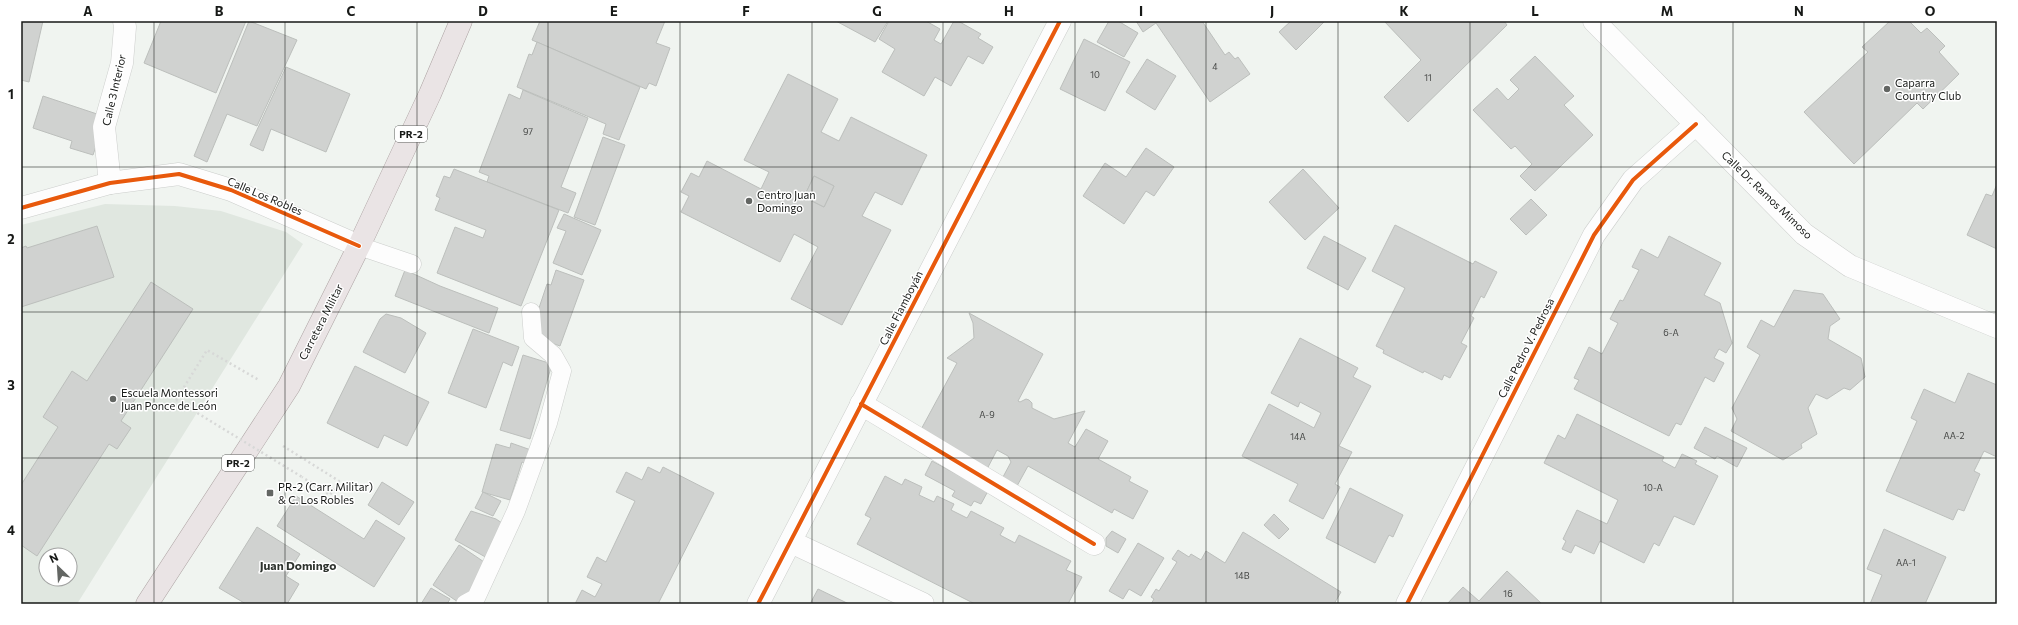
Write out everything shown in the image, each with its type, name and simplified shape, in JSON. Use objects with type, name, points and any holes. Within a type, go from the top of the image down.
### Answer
[{"type":"main road","name":"Carretera Militar","points":[[147,604],[284,394],[359,246],[430,94],[461,21]]},
{"type":"street","name":"Calle 3 Interior","points":[[110,183],[104,126],[122,63],[125,27],[124,21]]},
{"type":"street","name":"Calle Dr. Ramos Mimoso","points":[[1594,21],[1804,234],[1850,266],[1997,327]]},
{"type":"street","name":"Calle Flamboyán","points":[[758,604],[1056,22]]},
{"type":"street","name":"Calle Pedro V. Pedrosa","points":[[1407,604],[1594,235],[1633,180],[1696,124]]},
{"type":"street","name":"Calle Los Robles","points":[[21,208],[110,183],[179,174],[231,190],[359,246]]},
{"type":"street","points":[[861,404],[1094,544]]},
{"type":"street","points":[[790,542],[923,604]]},
{"type":"lane","points":[[359,246],[412,264]]},
{"type":"lane","points":[[465,604],[476,598],[516,511],[548,423],[562,371],[553,355],[533,338],[531,312]]},
{"type":"path","points":[[284,394],[207,350],[176,400],[330,495],[339,481],[311,464]]},
{"type":"shaded area","name":"Escuela Montessori Juan Ponce de León","points":[[105,204],[175,206],[221,211],[286,232],[303,244],[77,604],[21,604],[21,225]]},
{"type":"building","points":[[21,21],[43,21],[29,82],[21,80]]},
{"type":"building","points":[[161,21],[246,21],[216,93],[144,63]]},
{"type":"building","points":[[249,21],[297,40],[257,126],[227,114],[207,162],[194,156]]},
{"type":"building","points":[[540,21],[665,21],[656,43],[670,48],[656,86],[649,83],[646,89],[532,40]]},
{"type":"building","points":[[836,21],[888,21],[875,42]]},
{"type":"building","points":[[889,21],[926,21],[940,29],[934,40],[941,44],[954,21],[958,21],[981,34],[978,38],[993,47],[983,64],[968,56],[951,86],[935,77],[924,96],[882,72],[895,49],[879,39]]},
{"type":"building","points":[[1109,21],[1118,21],[1138,33],[1124,57],[1097,42]]},
{"type":"building","points":[[1136,21],[1202,21],[1225,55],[1229,52],[1235,59],[1238,57],[1250,74],[1210,102],[1156,23],[1143,32]]},
{"type":"building","points":[[1291,21],[1325,21],[1296,50],[1279,32]]},
{"type":"building","points":[[1384,21],[1504,21],[1507,25],[1408,122],[1384,97],[1421,60]]},
{"type":"building","name":"Caparra Country Club","points":[[1890,21],[1909,21],[1921,33],[1927,28],[1945,46],[1939,52],[1959,74],[1923,109],[1917,103],[1854,164],[1804,112],[1868,52],[1862,47]]},
{"type":"building","points":[[1084,39],[1130,62],[1105,111],[1060,89]]},
{"type":"building","points":[[537,42],[640,87],[619,140],[603,134],[606,124],[517,87],[529,54],[532,55]]},
{"type":"building","points":[[1535,56],[1574,96],[1564,105],[1593,135],[1535,191],[1520,176],[1532,164],[1515,146],[1511,149],[1473,110],[1497,88],[1508,100],[1519,89],[1510,80]]},
{"type":"building","points":[[1147,59],[1176,76],[1155,110],[1126,92]]},
{"type":"building","points":[[286,67],[350,94],[326,152],[271,129],[263,151],[250,145]]},
{"type":"building","name":"Centro Juan Domingo","points":[[788,74],[838,99],[821,132],[839,141],[851,117],[927,155],[902,205],[875,192],[862,216],[891,230],[842,325],[791,299],[818,247],[794,234],[780,262],[681,212],[689,196],[681,192],[691,173],[699,177],[707,161],[761,189],[769,172],[744,160]],"holes":[[[814,176],[834,186],[824,207],[804,197]]]},
{"type":"building","points":[[523,90],[588,118],[561,187],[576,193],[568,213],[487,182],[489,176],[479,172],[509,94],[520,99]]},
{"type":"building","points":[[43,96],[106,117],[93,155],[70,148],[72,141],[33,128]]},
{"type":"building","points":[[603,137],[625,145],[595,225],[574,217]]},
{"type":"building","points":[[1146,148],[1174,167],[1154,196],[1146,191],[1124,224],[1083,196],[1105,163],[1126,177]]},
{"type":"building","points":[[454,169],[559,210],[521,306],[437,273],[455,227],[483,238],[486,230],[435,210],[440,198],[436,196],[444,176],[450,178]]},
{"type":"building","points":[[1303,169],[1339,208],[1305,240],[1269,202]]},
{"type":"building","points":[[814,176],[834,186],[824,207],[804,197]]},
{"type":"building","points":[[1997,184],[1997,249],[1967,235],[1986,194],[1992,196]]},
{"type":"building","points":[[1531,199],[1547,215],[1526,235],[1510,219]]},
{"type":"building","points":[[564,214],[601,230],[582,275],[553,263],[566,231],[557,228]]},
{"type":"building","points":[[1395,225],[1473,264],[1475,261],[1497,272],[1484,298],[1481,296],[1471,316],[1474,318],[1461,343],[1467,346],[1450,378],[1444,375],[1442,380],[1424,371],[1423,373],[1383,353],[1384,350],[1376,346],[1405,288],[1372,271]]},
{"type":"building","points":[[97,226],[114,277],[21,307],[21,248],[26,246],[27,248]]},
{"type":"building","points":[[1324,236],[1366,258],[1348,290],[1307,268]]},
{"type":"building","points":[[1669,236],[1721,263],[1704,295],[1720,303],[1732,343],[1726,353],[1719,349],[1714,358],[1724,363],[1714,382],[1705,377],[1681,425],[1676,423],[1669,436],[1574,389],[1579,380],[1574,378],[1589,347],[1602,354],[1618,323],[1610,319],[1620,300],[1623,301],[1639,270],[1632,267],[1641,249],[1658,258]]},
{"type":"building","points":[[405,270],[440,286],[498,308],[489,333],[395,296]]},
{"type":"building","points":[[556,270],[584,280],[560,346],[538,338],[533,326],[547,284],[551,285]]},
{"type":"building","points":[[151,282],[193,309],[121,421],[131,428],[117,449],[109,444],[43,547],[38,547],[37,556],[21,545],[21,485],[58,427],[43,417],[72,371],[87,381]]},
{"type":"building","points":[[1794,290],[1823,294],[1840,319],[1830,326],[1828,339],[1861,358],[1865,377],[1850,390],[1844,388],[1827,399],[1816,394],[1808,408],[1817,434],[1801,444],[1802,448],[1783,460],[1731,431],[1737,419],[1732,408],[1760,355],[1747,347],[1761,320],[1774,327]]},
{"type":"building","points":[[969,313],[1043,354],[1018,401],[1020,402],[1026,399],[1029,400],[1032,403],[1032,408],[1054,419],[1085,411],[1068,443],[1075,447],[1086,429],[1108,441],[1098,459],[1131,477],[1129,481],[1148,491],[1133,519],[1114,509],[1112,513],[1028,466],[1017,486],[1003,477],[1011,462],[1008,456],[997,450],[986,471],[918,435],[957,363],[947,358],[974,338],[973,323]]},
{"type":"building","points":[[386,314],[401,318],[426,333],[405,373],[363,352],[380,319]]},
{"type":"building","points":[[473,329],[519,347],[512,366],[503,362],[486,408],[448,393]]},
{"type":"building","points":[[1300,338],[1358,368],[1353,377],[1371,386],[1339,446],[1352,452],[1335,484],[1340,487],[1323,519],[1289,501],[1298,484],[1242,456],[1269,404],[1314,428],[1321,413],[1300,402],[1298,407],[1271,393]]},
{"type":"building","points":[[523,355],[552,364],[530,439],[500,430]]},
{"type":"building","points":[[355,366],[429,402],[407,446],[384,435],[378,448],[327,423]]},
{"type":"building","points":[[1968,373],[1997,385],[1997,457],[1984,451],[1974,471],[1980,474],[1964,511],[1958,509],[1953,520],[1886,491],[1917,421],[1911,418],[1924,389],[1955,403]]},
{"type":"building","points":[[1577,414],[1664,457],[1662,461],[1675,468],[1682,454],[1697,461],[1695,464],[1718,476],[1694,525],[1674,516],[1659,546],[1654,543],[1644,563],[1600,541],[1594,554],[1575,545],[1571,553],[1562,549],[1566,541],[1563,539],[1577,510],[1607,524],[1618,500],[1544,463],[1558,435],[1565,439]]},
{"type":"building","points":[[1705,427],[1747,448],[1737,467],[1717,456],[1715,459],[1694,448]]},
{"type":"building","points":[[511,443],[531,450],[527,464],[522,462],[510,500],[482,492],[496,444],[510,448]]},
{"type":"building","points":[[932,461],[988,491],[981,504],[974,501],[971,506],[952,496],[955,491],[925,475]]},
{"type":"building","points":[[648,467],[660,473],[663,467],[714,493],[658,604],[575,604],[582,590],[595,597],[602,584],[587,577],[597,557],[606,562],[635,501],[616,492],[626,472],[642,480]]},
{"type":"building","points":[[885,476],[902,485],[905,479],[922,487],[919,495],[934,502],[937,496],[954,504],[951,510],[967,518],[971,511],[1004,528],[1000,535],[1015,543],[1019,535],[1071,561],[1066,570],[1082,577],[1068,604],[975,604],[857,544],[871,518],[865,515]]},
{"type":"building","points":[[382,482],[414,502],[399,525],[368,505]]},
{"type":"building","points":[[1350,488],[1403,515],[1393,537],[1389,535],[1375,563],[1326,538]]},
{"type":"building","points":[[483,492],[501,501],[493,516],[475,508]]},
{"type":"building","points":[[296,496],[364,539],[376,520],[405,538],[374,587],[277,526]]},
{"type":"building","points":[[471,511],[496,519],[505,525],[489,559],[455,540]]},
{"type":"building","points":[[1274,514],[1289,529],[1279,539],[1264,525]]},
{"type":"building","points":[[257,527],[300,554],[286,576],[299,584],[287,604],[246,604],[219,588]]},
{"type":"building","points":[[1884,529],[1946,557],[1925,604],[1870,604],[1882,575],[1867,569]]},
{"type":"building","points":[[1112,531],[1126,539],[1118,553],[1106,546],[1106,538]]},
{"type":"building","points":[[1243,532],[1341,592],[1334,604],[1151,604],[1154,599],[1151,597],[1156,589],[1159,591],[1177,562],[1172,559],[1178,550],[1189,557],[1191,554],[1201,560],[1206,551],[1225,563]]},
{"type":"building","points":[[1138,543],[1164,558],[1141,596],[1129,589],[1123,599],[1109,591]]},
{"type":"building","points":[[459,545],[490,566],[461,604],[433,585]]},
{"type":"building","points":[[1507,571],[1542,604],[1447,604],[1463,587],[1479,601]]},
{"type":"building","points":[[431,588],[450,599],[447,604],[421,604]]},
{"type":"building","points":[[818,589],[849,604],[810,604]]},
{"type":"cycle path","points":[[758,604],[1060,21]]},
{"type":"cycle path","points":[[1407,604],[1594,235],[1633,180],[1696,124]]},
{"type":"cycle path","points":[[21,208],[110,183],[179,174],[231,190],[359,246]]},
{"type":"cycle path","points":[[861,404],[1094,544]]},
{"type":"place","name":"Caparra Country Club","points":[[1887,89]]},
{"type":"place","name":"Centro Juan Domingo","points":[[749,201]]},
{"type":"place","name":"Escuela Montessori Juan Ponce de León","points":[[113,399]]},
{"type":"place","name":"PR-2 (Carr. Militar) & C. Los Robles","points":[[270,493]]},
{"type":"district","name":"Juan Domingo","points":[[298,566]]}]
